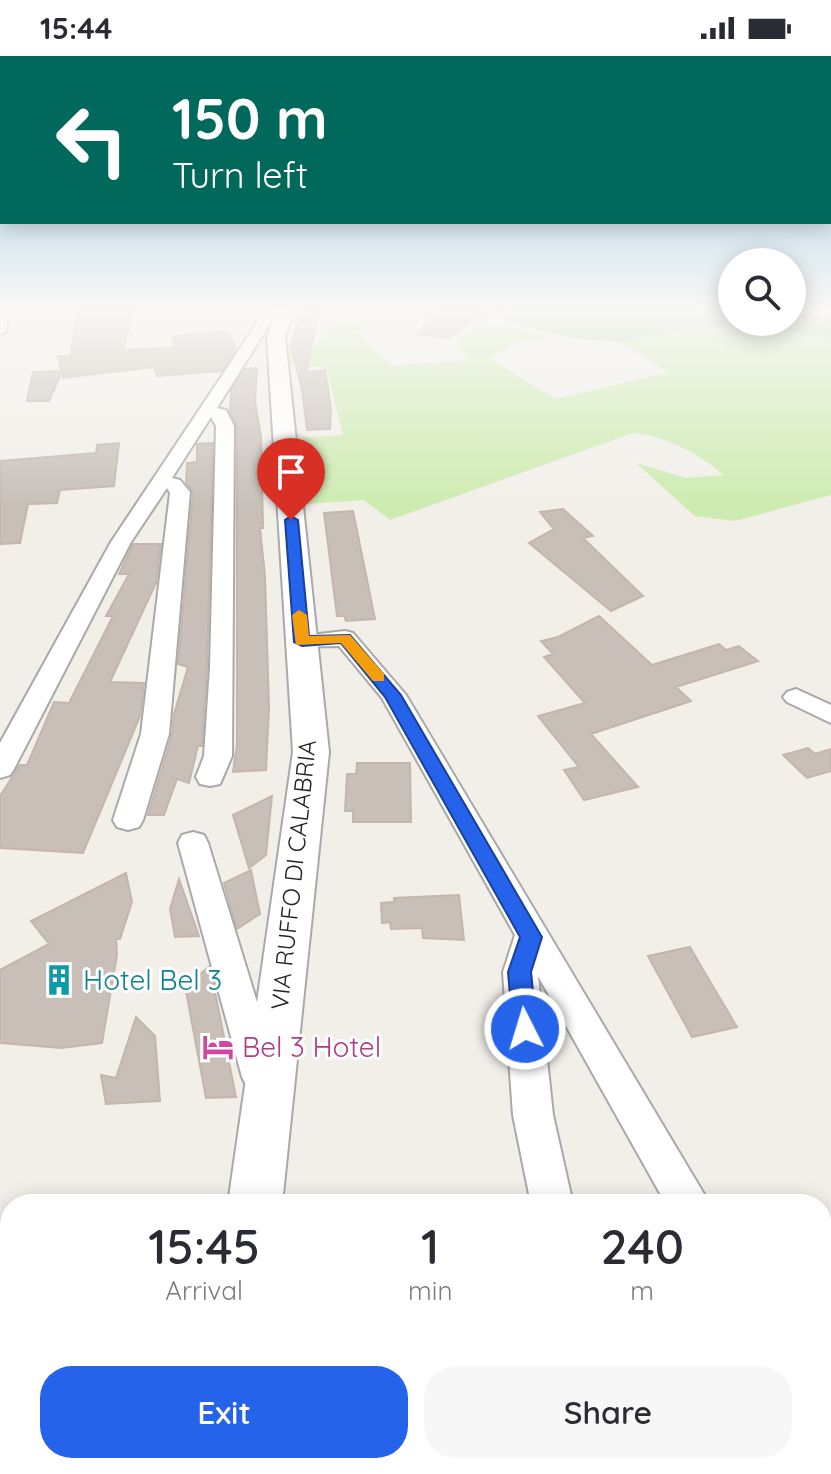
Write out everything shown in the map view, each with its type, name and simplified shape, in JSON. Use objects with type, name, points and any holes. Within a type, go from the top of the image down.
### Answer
[{"type":"street","points":[[0,769],[121,542],[229,374]]},
{"type":"street","name":"VIA RUFFO DI CALABRIA","points":[[256,1194],[311,752],[279,374]]},
{"type":"street","points":[[204,411],[220,414],[225,426],[222,667],[218,756],[210,777]]},
{"type":"street","points":[[128,820],[155,734],[180,492],[173,484],[158,481]]},
{"type":"street","points":[[302,642],[345,638],[393,695],[683,1194]]},
{"type":"street","points":[[796,697],[831,715]]},
{"type":"street","points":[[193,843],[268,1101]]},
{"type":"street","points":[[531,937],[520,972],[533,1115],[550,1194]]},
{"type":"green space","points":[[328,374],[515,374],[556,399],[659,374],[831,374],[831,495],[735,521],[695,516],[636,463],[686,478],[724,475],[682,447],[633,433],[390,520],[364,500],[308,504],[297,438],[343,435]]},
{"type":"building","points":[[33,374],[61,374],[49,401],[27,401]]},
{"type":"building","points":[[62,374],[95,374],[63,378]]},
{"type":"building","points":[[242,374],[257,374],[255,402],[261,437],[263,528],[260,528],[265,576],[269,708],[266,770],[233,772],[237,744],[237,426],[230,412],[231,391]]},
{"type":"building","points":[[298,374],[326,374],[331,409],[330,429],[307,430]]},
{"type":"building","points":[[119,443],[114,486],[60,490],[57,503],[28,504],[20,543],[0,544],[0,461],[96,453],[97,445]]},
{"type":"building","points":[[213,443],[202,746],[198,746],[189,783],[177,779],[164,815],[148,815],[188,667],[178,664],[193,492],[186,482],[187,463],[197,462],[197,444]]},
{"type":"building","points":[[563,509],[593,536],[583,538],[643,596],[611,611],[529,543],[554,529],[540,512]]},
{"type":"building","points":[[353,511],[375,619],[346,621],[344,616],[337,616],[324,513]]},
{"type":"building","points":[[133,544],[161,544],[156,583],[110,682],[144,683],[140,716],[83,853],[0,848],[0,796],[20,765],[27,765],[54,702],[69,703],[113,616],[106,616],[129,574],[119,574]]},
{"type":"building","points":[[599,616],[652,665],[719,644],[726,650],[739,646],[758,661],[676,687],[691,701],[591,734],[638,787],[584,800],[564,770],[579,767],[538,716],[585,703],[544,657],[553,654],[541,641],[558,637]]},
{"type":"building","points":[[808,748],[815,754],[831,749],[831,771],[807,778],[783,755]]},
{"type":"building","points":[[357,763],[410,763],[411,822],[353,822],[353,811],[345,811],[347,774],[356,774]]},
{"type":"building","points":[[272,796],[266,855],[249,868],[233,815]]},
{"type":"building","points":[[251,870],[260,914],[237,929],[224,883]]},
{"type":"building","points":[[126,873],[132,902],[120,939],[116,939],[117,955],[102,1043],[61,1048],[0,1043],[0,970],[49,944],[31,921]]},
{"type":"building","points":[[179,879],[199,936],[175,937],[170,909]]},
{"type":"building","points":[[459,895],[464,940],[423,938],[422,928],[391,929],[390,922],[382,923],[381,903],[394,902],[394,898]]},
{"type":"building","points":[[690,947],[737,1027],[692,1037],[648,956]]},
{"type":"building","points":[[209,967],[236,1097],[206,1098],[185,986]]},
{"type":"building","points":[[136,1017],[155,1036],[160,1101],[106,1104],[101,1075],[116,1078]]},
{"type":"slow traffic","points":[[299,615],[302,642],[345,638],[378,678]]},
{"type":"place","name":"Hotel Bel 3","points":[[59,980]]},
{"type":"place","name":"Bel 3 Hotel","points":[[218,1047]]},
{"type":"route","points":[[291,520],[302,642],[345,638],[393,695],[531,937],[520,972],[525,1029]]}]
